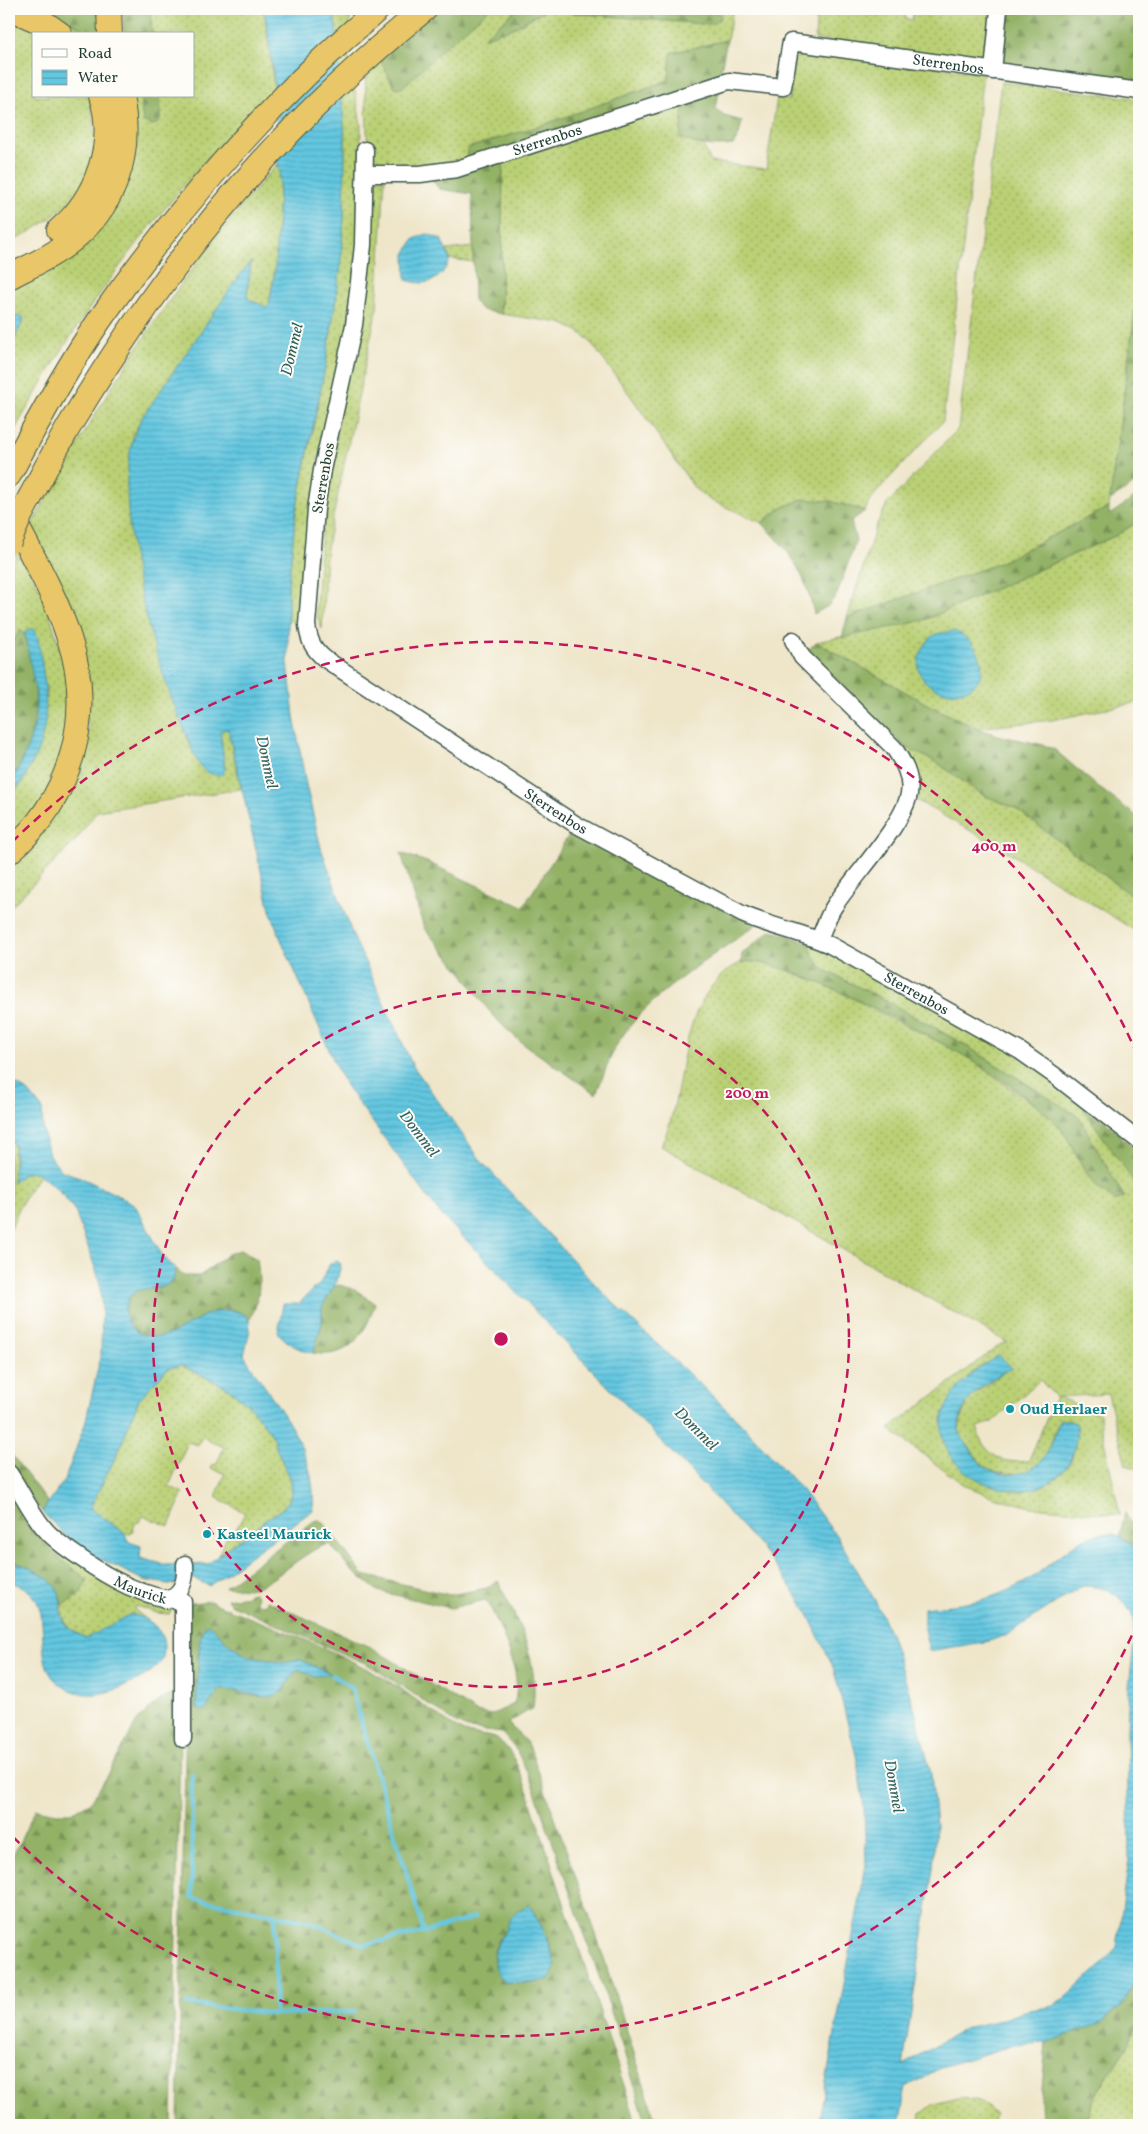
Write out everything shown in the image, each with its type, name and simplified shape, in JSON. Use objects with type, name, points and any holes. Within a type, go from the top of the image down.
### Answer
[{"type":"highway","points":[[11,9],[46,24],[57,32]]},
{"type":"highway","points":[[109,9],[110,32]]},
{"type":"highway","points":[[9,542],[15,513],[126,336],[182,258],[251,173],[299,123],[376,49],[425,9]]},
{"type":"highway","points":[[9,475],[46,405],[100,320],[195,194],[247,134],[375,11]]},
{"type":"highway","points":[[9,258],[40,243],[65,225],[76,213],[92,189],[100,169],[105,142],[105,122],[100,98]]},
{"type":"highway","points":[[9,277],[48,257],[78,236],[110,194],[118,179],[125,138],[121,98]]},
{"type":"highway","points":[[9,852],[33,828],[62,784],[73,757],[80,726],[80,695],[75,660],[67,632],[15,513]]},
{"type":"street","points":[[992,71],[999,9]]},
{"type":"street","name":"Sterrenbos","points":[[1139,91],[790,42],[783,87],[729,81],[457,169],[420,174],[366,174],[363,245],[354,325],[322,470],[316,509],[307,625],[309,639],[315,650],[325,660],[575,824],[761,923],[819,939],[1020,1051],[1054,1075],[1139,1142]]},
{"type":"street","points":[[365,150],[366,174]]},
{"type":"street","points":[[793,640],[802,658],[894,748],[904,763],[909,779],[909,794],[902,811],[892,828],[835,905],[819,939]]},
{"type":"street","name":"Maurick","points":[[9,1473],[44,1528],[62,1546],[107,1576],[134,1589],[167,1600],[183,1601],[183,1739]]},
{"type":"street","points":[[167,1600],[179,1592],[186,1571]]},
{"type":"green space","points":[[26,9],[51,9],[87,32],[64,32]]},
{"type":"green space","points":[[51,9],[103,9],[106,32],[87,32]]},
{"type":"green space","points":[[123,9],[150,9],[152,32],[124,32]]},
{"type":"green space","points":[[150,9],[264,9],[274,88],[190,178],[114,274],[67,342],[9,440],[9,348],[23,322],[23,317],[9,319],[9,282],[65,254],[128,98],[140,98],[143,121],[160,120],[160,98],[195,98],[195,32],[152,32]]},
{"type":"green space","points":[[333,9],[351,9],[348,52],[361,125],[360,192],[354,289],[301,619],[288,621],[288,586],[296,512],[326,363],[340,272],[344,218],[345,138]]},
{"type":"green space","points":[[437,9],[489,9],[448,44],[402,88],[394,87],[380,59]]},
{"type":"green space","points":[[489,9],[517,9],[484,37],[513,28],[547,9],[567,9],[567,12],[585,14],[703,24],[703,10],[681,9],[733,9],[727,40],[671,53],[669,80],[540,126],[468,148],[468,162],[443,167],[372,166],[368,158],[365,73],[380,59],[394,86]]},
{"type":"green space","points":[[517,9],[547,9],[513,28],[483,38]]},
{"type":"green space","points":[[567,9],[681,9],[720,13],[721,18],[712,24],[703,24],[585,14],[567,12]]},
{"type":"green space","points":[[817,9],[906,9],[905,18],[912,20],[914,9],[991,9],[986,60],[982,66],[815,39]]},
{"type":"green space","points":[[1009,9],[1139,9],[1139,85],[1003,65]]},
{"type":"green space","points":[[9,17],[40,32],[32,32],[32,98],[90,98],[95,135],[93,155],[88,172],[80,188],[69,201],[42,224],[9,243]]},
{"type":"green space","points":[[727,40],[719,79],[468,162],[468,148],[540,126],[669,80],[671,53]]},
{"type":"green space","points":[[796,47],[983,73],[943,421],[882,486],[870,500],[865,511],[830,501],[781,508],[762,523],[710,500],[695,489],[635,402],[589,340],[578,331],[561,323],[501,314],[503,160],[684,99],[687,141],[703,145],[711,162],[766,169],[777,98],[789,100]]},
{"type":"green space","points":[[1001,82],[1139,99],[1139,280],[1109,507],[997,564],[847,618],[876,526],[887,504],[958,429]]},
{"type":"green space","points":[[720,89],[715,108],[724,116],[742,121],[739,135],[733,145],[706,145],[680,138],[684,99]]},
{"type":"green space","points":[[140,98],[160,98],[160,120],[157,124],[151,125],[143,121]]},
{"type":"green space","points":[[503,160],[501,314],[482,310],[474,302],[472,194],[439,189],[430,176]]},
{"type":"green space","points":[[277,164],[280,172],[275,270],[269,305],[266,307],[248,299],[251,263],[143,416],[133,435],[127,482],[129,514],[143,601],[225,769],[220,730],[228,729],[241,789],[97,811],[75,841],[9,909],[9,865],[22,854],[89,727],[28,532],[43,503],[117,379],[166,305],[220,233]]},
{"type":"green space","points":[[385,178],[377,308],[329,536],[326,555],[322,629],[317,616],[316,605],[322,526],[371,187],[375,180]]},
{"type":"green space","points":[[473,247],[473,262],[450,259],[447,250]]},
{"type":"green space","points":[[1139,280],[1139,481],[1110,500]]},
{"type":"green space","points":[[1139,495],[1139,521],[1115,536],[927,619],[842,638],[847,618],[997,564],[1109,507],[1109,515]]},
{"type":"green space","points":[[802,499],[830,501],[865,511],[851,521],[856,541],[837,594],[828,606],[814,614],[811,600],[796,564],[781,543],[762,523],[781,508]]},
{"type":"green space","points":[[1139,521],[1139,702],[1053,720],[977,728],[936,709],[816,642],[927,619],[1115,536]]},
{"type":"green space","points":[[18,551],[45,598],[74,696],[58,781],[9,845],[9,799],[26,777],[47,694],[35,630],[27,630],[25,634],[20,631],[9,649],[9,572]]},
{"type":"green space","points":[[20,630],[25,634],[30,653],[35,691],[35,711],[33,730],[28,748],[20,766],[9,782],[9,649]]},
{"type":"green space","points":[[816,642],[936,709],[977,728],[1001,736],[1044,745],[1055,750],[1098,787],[1139,818],[1139,901],[1015,808],[981,794],[936,762],[902,745],[809,652],[809,649]]},
{"type":"green space","points":[[902,745],[936,762],[981,794],[1015,808],[1139,901],[1139,933],[1013,855],[914,799],[913,765]]},
{"type":"green space","points":[[574,827],[757,924],[684,976],[650,1004],[621,1038],[607,1065],[596,1094],[522,1043],[486,1007],[463,974],[424,928],[401,853],[427,862],[523,907]]},
{"type":"green space","points":[[771,930],[809,943],[813,956],[824,970],[881,998],[960,1042],[1079,1117],[1124,1197],[1115,1201],[1096,1185],[1085,1171],[1063,1131],[1051,1118],[1011,1086],[968,1058],[890,1016],[818,982],[758,963],[741,963],[742,954]]},
{"type":"green space","points":[[809,943],[993,1037],[1083,1101],[1138,1188],[1139,1186],[1139,1469],[1126,1465],[1108,1394],[1058,1397],[1100,1414],[1120,1515],[1031,1507],[993,1497],[964,1485],[889,1429],[1001,1344],[1008,1343],[661,1146],[675,1103],[688,1036],[695,1015],[706,995],[723,974],[739,964],[753,961],[768,963],[819,981],[970,1059],[1039,1107],[1053,1119],[1102,1191],[1040,1092],[960,1042],[881,998],[824,970],[813,956]],"holes":[[[984,1364],[1008,1369],[969,1399],[962,1415],[959,1430],[961,1436],[980,1462],[990,1470],[1019,1474],[1025,1473],[1038,1464],[1046,1455],[1060,1419],[1076,1422],[1076,1438],[1072,1458],[1068,1466],[1041,1487],[1017,1492],[986,1483],[955,1462],[949,1454],[943,1438],[942,1417],[969,1376]],[[1040,1380],[1056,1397],[1028,1462],[1008,1461],[997,1457],[983,1444],[978,1427],[993,1422]]]},
{"type":"green space","points":[[1083,1101],[1139,1153],[1138,1188],[1085,1111]]},
{"type":"green space","points":[[9,1135],[14,1146],[13,1181],[25,1173],[36,1172],[40,1175],[22,1204],[9,1235]]},
{"type":"green space","points":[[240,1250],[257,1259],[259,1275],[258,1298],[249,1320],[238,1312],[227,1309],[216,1311],[169,1334],[158,1337],[148,1336],[140,1332],[132,1327],[127,1320],[126,1304],[130,1296],[138,1290],[163,1286],[174,1279],[175,1268],[185,1276],[200,1276],[228,1254]]},
{"type":"green space","points":[[339,1285],[354,1289],[375,1303],[367,1325],[354,1342],[346,1348],[326,1354],[313,1353],[322,1323],[322,1307],[332,1287]]},
{"type":"green space","points":[[180,1365],[228,1388],[250,1406],[275,1439],[275,1446],[290,1477],[292,1488],[289,1501],[280,1511],[266,1519],[249,1535],[231,1545],[217,1558],[228,1534],[233,1535],[245,1513],[216,1497],[225,1474],[211,1468],[213,1464],[216,1465],[224,1447],[202,1437],[198,1445],[188,1442],[169,1486],[183,1493],[169,1526],[143,1516],[140,1522],[136,1522],[131,1534],[124,1533],[90,1508],[119,1450],[139,1399],[167,1369]]},
{"type":"green space","points":[[9,1451],[48,1503],[42,1512],[9,1468]]},
{"type":"green space","points":[[9,1479],[31,1516],[172,1610],[169,1614],[157,1613],[136,1606],[134,1609],[147,1620],[138,1616],[87,1638],[76,1633],[65,1621],[62,1605],[78,1596],[87,1580],[55,1555],[28,1526],[9,1501]]},
{"type":"green space","points":[[9,1501],[28,1526],[55,1555],[88,1580],[78,1596],[62,1605],[59,1593],[51,1582],[30,1568],[9,1561]]},
{"type":"green space","points":[[1125,1513],[1139,1538],[1139,1552],[1132,1543],[1119,1537]]},
{"type":"green space","points":[[319,1520],[324,1523],[363,1575],[450,1595],[487,1588],[498,1581],[526,1642],[533,1673],[533,1708],[508,1723],[529,1745],[596,1934],[657,2125],[647,2125],[610,2008],[532,1783],[517,1751],[502,1733],[469,1729],[456,1723],[367,1664],[230,1604],[227,1599],[249,1596],[249,1594],[255,1593],[257,1595],[255,1602],[266,1605],[267,1601],[372,1648],[476,1712],[491,1715],[514,1704],[516,1680],[514,1666],[489,1604],[485,1600],[451,1608],[378,1591],[351,1570],[330,1544],[312,1551],[263,1584],[243,1589],[225,1587],[314,1521]]},
{"type":"green space","points":[[209,1601],[322,1647],[387,1680],[460,1730],[469,1734],[496,1739],[505,1745],[516,1763],[526,1787],[637,2125],[178,2124],[188,1607],[192,1603]],"holes":[[[210,1625],[229,1644],[247,1656],[284,1663],[292,1660],[301,1660],[331,1674],[313,1676],[299,1669],[294,1671],[284,1690],[261,1696],[241,1694],[222,1688],[201,1711],[196,1706]],[[529,1904],[544,1931],[554,1957],[531,1983],[505,1982],[496,1968],[495,1950],[503,1933]]]},
{"type":"green space","points":[[181,1690],[172,2125],[9,2125],[9,1861],[36,1809],[57,1813],[71,1813],[90,1803],[108,1775],[137,1721],[157,1702]]},
{"type":"green space","points":[[1139,1974],[1139,2021],[1128,2045],[1095,2096],[1084,2125],[1042,2125],[1041,2100],[1046,2043],[1100,2023],[1119,2009]]},
{"type":"green space","points":[[1139,2021],[1139,2125],[1084,2125],[1095,2096],[1128,2045]]},
{"type":"green space","points":[[962,2097],[980,2102],[996,2114],[990,2125],[919,2125],[921,2114],[934,2104]]},
{"type":"water","name":"Dommel","points":[[264,9],[333,9],[345,138],[344,218],[340,272],[326,363],[296,512],[288,586],[288,663],[294,716],[306,785],[321,848],[353,936],[413,1066],[482,1162],[606,1296],[741,1423],[801,1489],[838,1538],[876,1602],[891,1636],[916,1714],[931,1774],[936,1826],[933,1869],[903,2065],[968,2027],[1002,2020],[1024,2011],[1054,2006],[1097,1969],[1117,1947],[1129,1859],[1127,1729],[1134,1626],[1132,1615],[1125,1603],[1108,1590],[1085,1586],[1078,1588],[1010,1633],[990,1641],[929,1651],[924,1629],[924,1608],[972,1602],[1007,1591],[1030,1579],[1082,1540],[1096,1535],[1110,1534],[1124,1539],[1139,1552],[1139,1974],[1119,2009],[1100,2023],[1046,2043],[1014,2045],[944,2066],[906,2087],[899,2125],[818,2125],[866,1865],[864,1807],[856,1755],[833,1667],[806,1610],[760,1546],[437,1210],[349,1090],[340,1075],[270,910],[228,729],[220,731],[225,769],[223,774],[209,773],[202,768],[194,754],[174,705],[153,643],[137,578],[128,513],[128,464],[136,432],[143,416],[251,261],[248,299],[266,307],[269,305],[275,270],[280,172],[277,153],[274,79]]},
{"type":"water","points":[[427,234],[441,239],[450,259],[442,273],[433,280],[421,283],[406,280],[405,254],[414,239]]},
{"type":"water","points":[[19,316],[23,317],[23,322],[9,348],[9,319]]},
{"type":"water","points":[[27,630],[35,630],[38,638],[42,663],[46,704],[45,723],[34,759],[24,778],[9,799],[9,782],[17,772],[36,720],[36,694],[25,634]]},
{"type":"water","points":[[954,631],[961,634],[974,646],[979,654],[982,670],[974,685],[960,692],[944,691],[928,684],[918,667],[921,653],[932,637],[937,634]]},
{"type":"water","points":[[9,1080],[29,1092],[42,1108],[43,1130],[49,1155],[62,1171],[80,1177],[135,1205],[162,1255],[175,1268],[174,1279],[166,1286],[138,1290],[129,1297],[125,1308],[126,1319],[130,1326],[141,1335],[160,1337],[173,1333],[209,1313],[231,1310],[244,1314],[249,1320],[250,1330],[244,1355],[292,1428],[309,1466],[313,1487],[313,1510],[209,1586],[190,1577],[189,1565],[208,1564],[231,1545],[249,1535],[266,1519],[280,1511],[289,1501],[292,1488],[290,1477],[275,1446],[275,1439],[250,1406],[228,1388],[181,1365],[167,1369],[139,1399],[119,1450],[90,1508],[124,1533],[129,1542],[141,1546],[140,1558],[166,1565],[182,1564],[175,1585],[143,1580],[86,1552],[76,1546],[42,1512],[65,1479],[85,1424],[101,1355],[102,1308],[99,1279],[75,1211],[59,1190],[36,1172],[25,1173],[13,1182],[15,1161],[14,1146],[9,1135]]},
{"type":"water","points":[[337,1261],[341,1264],[337,1281],[322,1307],[322,1323],[313,1353],[298,1348],[278,1333],[283,1304],[299,1304],[319,1285],[330,1264]]},
{"type":"water","points":[[999,1355],[1012,1368],[976,1391],[964,1409],[960,1418],[959,1429],[973,1454],[983,1465],[992,1471],[1014,1474],[1029,1470],[1045,1457],[1053,1441],[1060,1419],[1076,1422],[1077,1426],[1067,1466],[1041,1486],[1009,1489],[976,1479],[951,1457],[942,1427],[955,1392]]},
{"type":"water","points":[[9,1561],[38,1572],[56,1587],[59,1593],[61,1613],[66,1624],[75,1633],[83,1637],[87,1638],[131,1614],[153,1624],[163,1639],[164,1652],[161,1661],[154,1669],[136,1681],[104,1693],[85,1694],[62,1686],[50,1673],[45,1657],[42,1620],[38,1604],[28,1590],[9,1582]]},
{"type":"water","points":[[205,1625],[210,1625],[229,1644],[247,1656],[284,1663],[292,1660],[301,1660],[332,1675],[313,1676],[299,1669],[282,1691],[270,1697],[222,1688],[202,1712],[196,1706],[200,1639]]},
{"type":"water","points":[[529,1904],[544,1931],[556,1966],[548,1980],[531,1983],[505,1982],[495,1965],[496,1948],[511,1918]]},
{"type":"waterway","points":[[192,1774],[192,1898],[310,1922],[363,1945],[424,1932],[351,1687],[332,1675]]},
{"type":"waterway","points":[[187,2004],[275,2014],[275,1914]]},
{"type":"waterway","points":[[424,1932],[476,1917]]},
{"type":"waterway","points":[[275,2014],[355,2012]]},
{"type":"place","name":"Oud Herlaer","points":[[1010,1409]]},
{"type":"place","name":"Kasteel Maurick","points":[[207,1534]]}]
